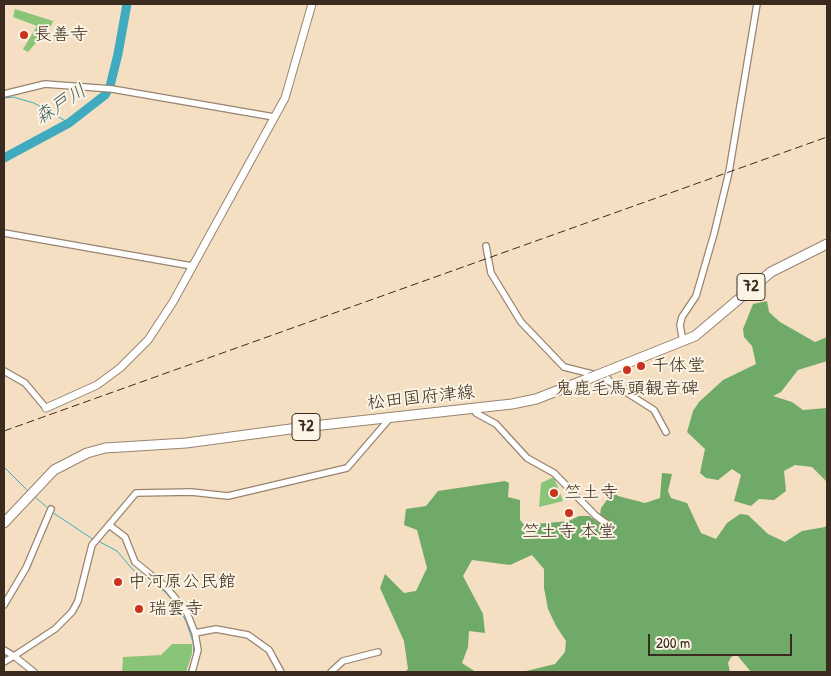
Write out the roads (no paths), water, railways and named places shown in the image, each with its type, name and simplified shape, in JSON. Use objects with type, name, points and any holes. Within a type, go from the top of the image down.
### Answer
[{"type":"main road","name":"松田国府津線","points":[[4,523],[54,470],[69,460],[104,448],[186,443],[536,399],[683,342],[708,326],[771,272],[827,244]]},
{"type":"street","points":[[4,371],[25,383],[46,408],[97,385],[120,368],[148,340],[192,266],[285,98],[293,77],[312,4]]},
{"type":"street","points":[[683,342],[680,325],[682,318],[696,296],[729,172],[757,4]]},
{"type":"street","points":[[4,94],[45,84],[109,89],[274,117]]},
{"type":"street","points":[[4,233],[192,266]]},
{"type":"street","points":[[486,246],[491,273],[521,322],[564,367],[592,374],[610,382],[654,410],[666,432]]},
{"type":"street","points":[[576,371],[576,384]]},
{"type":"street","points":[[606,372],[610,382]]},
{"type":"street","points":[[474,408],[476,413],[496,424],[527,458],[554,473],[594,515],[608,525]]},
{"type":"street","points":[[4,662],[55,629],[72,612],[78,601],[95,541],[136,493],[191,492],[228,496],[347,468],[391,417]]},
{"type":"street","points":[[4,605],[26,568],[50,510]]},
{"type":"street","points":[[109,525],[125,537],[135,562],[168,588],[187,613],[195,633],[198,650],[192,672]]},
{"type":"street","points":[[195,633],[216,629],[248,635],[269,650],[281,672]]},
{"type":"street","points":[[4,650],[34,672]]},
{"type":"street","points":[[331,672],[343,661],[378,652]]},
{"type":"waterway","name":"森戸川","points":[[4,158],[69,123],[105,95],[110,86],[118,54],[127,4]]},
{"type":"waterway","points":[[4,98],[13,97],[34,103],[69,123]]},
{"type":"waterway","points":[[4,467],[28,491]]},
{"type":"waterway","points":[[35,497],[49,509]]},
{"type":"waterway","points":[[52,512],[94,540]]},
{"type":"waterway","points":[[98,541],[117,551],[134,571],[164,591],[175,603],[186,621],[193,642],[194,655],[188,672]]},
{"type":"railway","points":[[4,431],[827,137]]},
{"type":"place","name":"長善寺","points":[[24,35]]},
{"type":"place","name":"千体堂","points":[[641,366]]},
{"type":"place","name":"鬼鹿毛馬頭観音碑","points":[[627,370]]},
{"type":"place","name":"竺土寺","points":[[554,493]]},
{"type":"place","name":"竺土寺 本堂","points":[[569,513]]},
{"type":"place","name":"中河原公民館","points":[[118,582]]},
{"type":"place","name":"瑞雲寺","points":[[139,609]]}]
